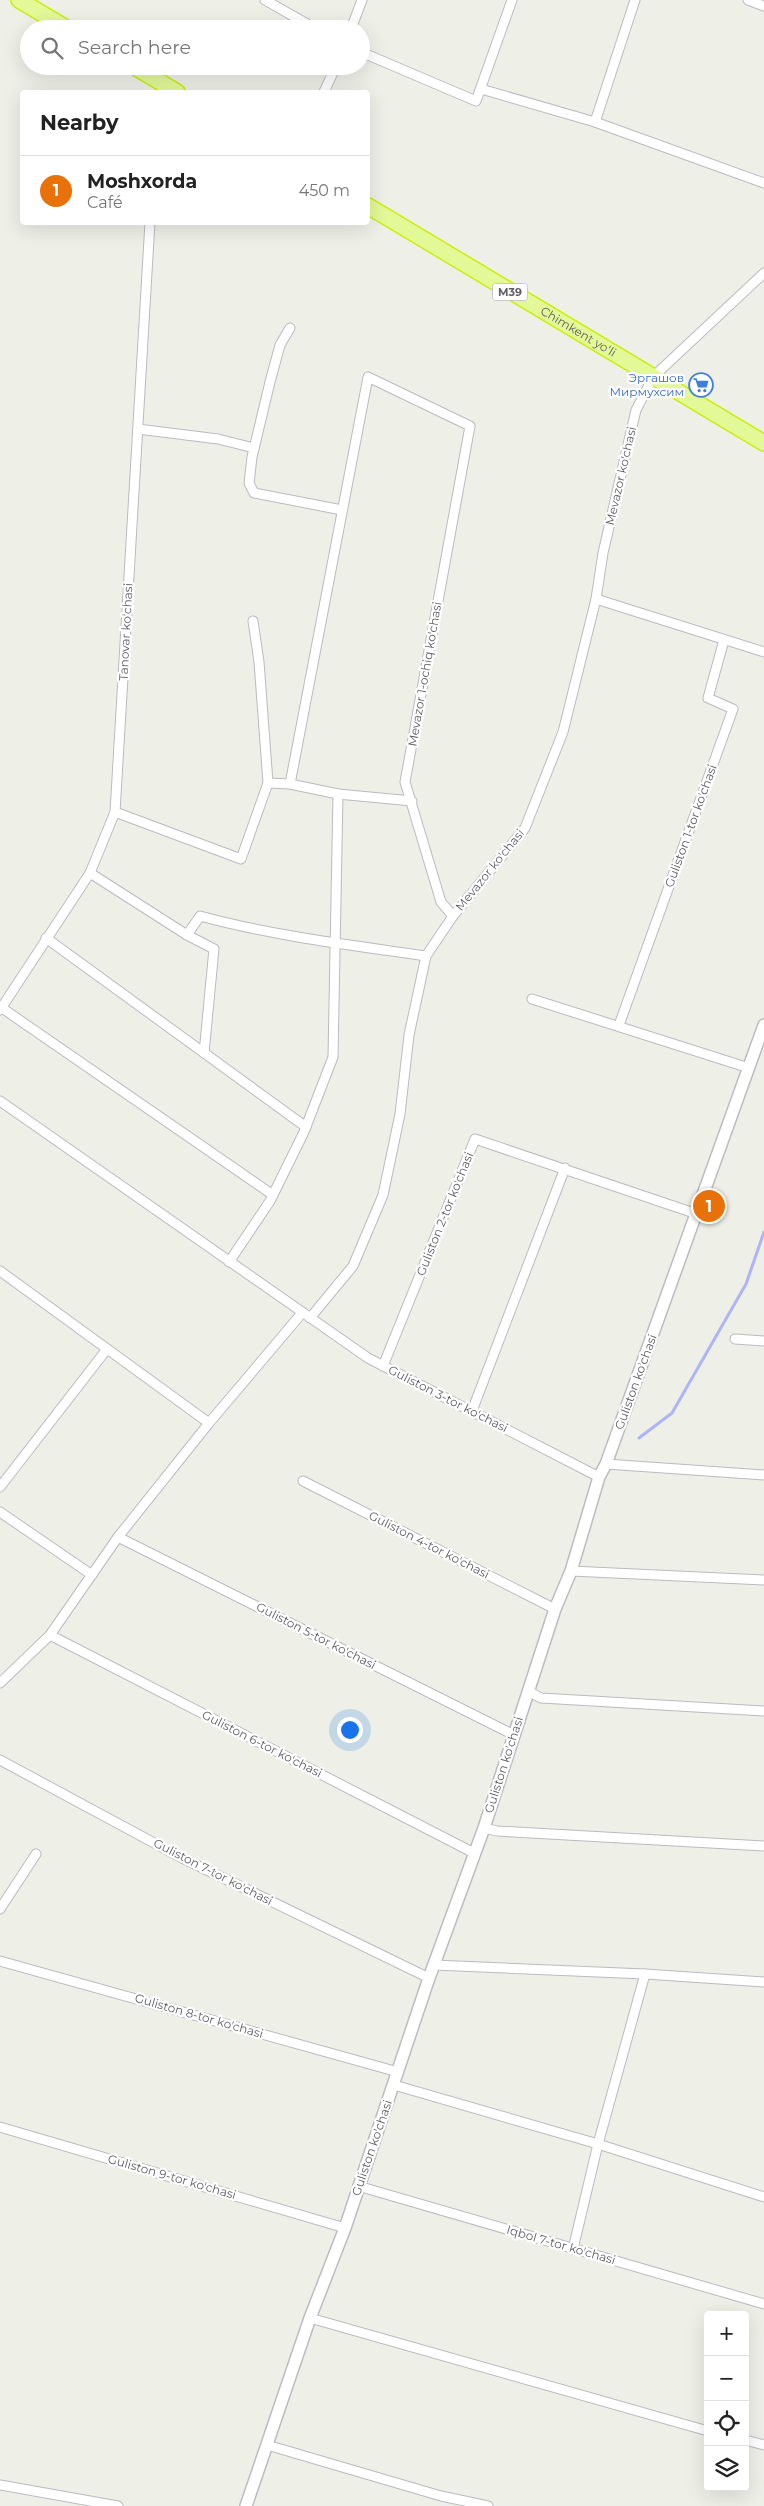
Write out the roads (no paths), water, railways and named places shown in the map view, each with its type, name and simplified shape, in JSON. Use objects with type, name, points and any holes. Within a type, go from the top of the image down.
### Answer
[{"type":"highway","points":[[19,0],[53,20]]},
{"type":"highway","points":[[143,75],[158,87]]},
{"type":"highway","name":"Chimkent yo‘li","points":[[370,207],[764,443]]},
{"type":"main road","name":"Guliston ko'chasi","points":[[246,2506],[310,2318],[345,2228],[429,1978],[484,1828],[555,1609],[571,1571],[599,1476],[606,1464],[764,1025]]},
{"type":"street","points":[[265,0],[300,20]]},
{"type":"street","points":[[354,20],[362,0]]},
{"type":"street","points":[[370,56],[476,100],[512,0]]},
{"type":"street","points":[[595,122],[635,0]]},
{"type":"street","points":[[748,0],[764,6]]},
{"type":"street","points":[[325,90],[332,75]]},
{"type":"street","points":[[481,89],[595,122],[764,184]]},
{"type":"street","name":"Tanovar ko'chasi","points":[[1,1009],[90,873],[115,812],[150,225]]},
{"type":"street","name":"Mevazor ko'chasi","points":[[0,1682],[50,1635],[118,1537],[209,1423],[353,1266],[383,1195],[400,1114],[409,1035],[426,956],[453,916],[525,828],[563,732],[596,599],[603,553],[636,410],[653,377],[764,273]]},
{"type":"street","points":[[290,328],[280,345],[275,363],[254,448],[249,483],[254,493],[342,510],[290,784]]},
{"type":"street","name":"Mevazor 1-ochiq ko'chasi","points":[[342,510],[368,377],[470,426],[405,782],[441,902],[453,916]]},
{"type":"street","points":[[138,429],[218,439],[254,448]]},
{"type":"street","points":[[596,599],[764,652]]},
{"type":"street","points":[[115,812],[241,859],[268,783],[253,621]]},
{"type":"street","name":"Guliston 1-tor ko'chasi","points":[[619,1025],[733,709],[708,698],[724,640]]},
{"type":"street","points":[[268,783],[290,784],[338,794],[412,801]]},
{"type":"street","points":[[230,1262],[273,1196],[306,1127],[333,1057],[337,943],[338,794]]},
{"type":"street","points":[[90,873],[187,935],[214,949],[204,1054]]},
{"type":"street","points":[[187,935],[200,916],[246,928],[426,956]]},
{"type":"street","points":[[46,938],[306,1127]]},
{"type":"street","points":[[532,999],[619,1025],[749,1068]]},
{"type":"street","points":[[1,1009],[273,1196]]},
{"type":"street","name":"Guliston 3-tor ko'chasi","points":[[0,1101],[306,1316],[383,1366],[599,1476]]},
{"type":"street","name":"Guliston 2-tor ko'chasi","points":[[383,1366],[475,1139],[697,1214]]},
{"type":"street","points":[[472,1411],[565,1168]]},
{"type":"street","points":[[0,1272],[209,1423]]},
{"type":"street","points":[[735,1339],[764,1341]]},
{"type":"street","points":[[0,1488],[106,1349]]},
{"type":"street","points":[[606,1464],[764,1474]]},
{"type":"street","name":"Guliston 4-tor ko'chasi","points":[[303,1481],[555,1609]]},
{"type":"street","points":[[0,1512],[92,1575]]},
{"type":"street","name":"Guliston 5-tor ko'chasi","points":[[118,1537],[514,1735]]},
{"type":"street","points":[[571,1571],[764,1580]]},
{"type":"street","name":"Guliston 6-tor ko'chasi","points":[[50,1635],[474,1853]]},
{"type":"street","points":[[528,1690],[541,1698],[764,1711]]},
{"type":"street","name":"Guliston 7-tor ko'chasi","points":[[0,1760],[182,1858],[429,1978]]},
{"type":"street","points":[[484,1828],[498,1831],[764,1846]]},
{"type":"street","points":[[0,1909],[36,1854]]},
{"type":"street","name":"Guliston 8-tor ko'chasi","points":[[0,1961],[398,2072]]},
{"type":"street","points":[[434,1966],[645,1974],[764,1982]]},
{"type":"street","points":[[573,2248],[598,2144],[645,1974]]},
{"type":"street","points":[[394,2084],[598,2144],[764,2197]]},
{"type":"street","name":"Guliston 9-tor ko'chasi","points":[[0,2127],[345,2228]]},
{"type":"street","name":"Iqbol 7-tor ko'chasi","points":[[358,2186],[764,2304]]},
{"type":"street","points":[[310,2318],[704,2430]]},
{"type":"street","points":[[749,2441],[764,2445]]},
{"type":"street","points":[[267,2445],[441,2496],[488,2506]]},
{"type":"street","points":[[0,2485],[118,2506]]},
{"type":"waterway","points":[[639,1438],[672,1413],[746,1284],[764,1232]]},
{"type":"place","name":"Эргашов Мирмухсим","points":[[701,385]]},
{"type":"place","name":"Moshxorda","points":[[709,1206]]}]
